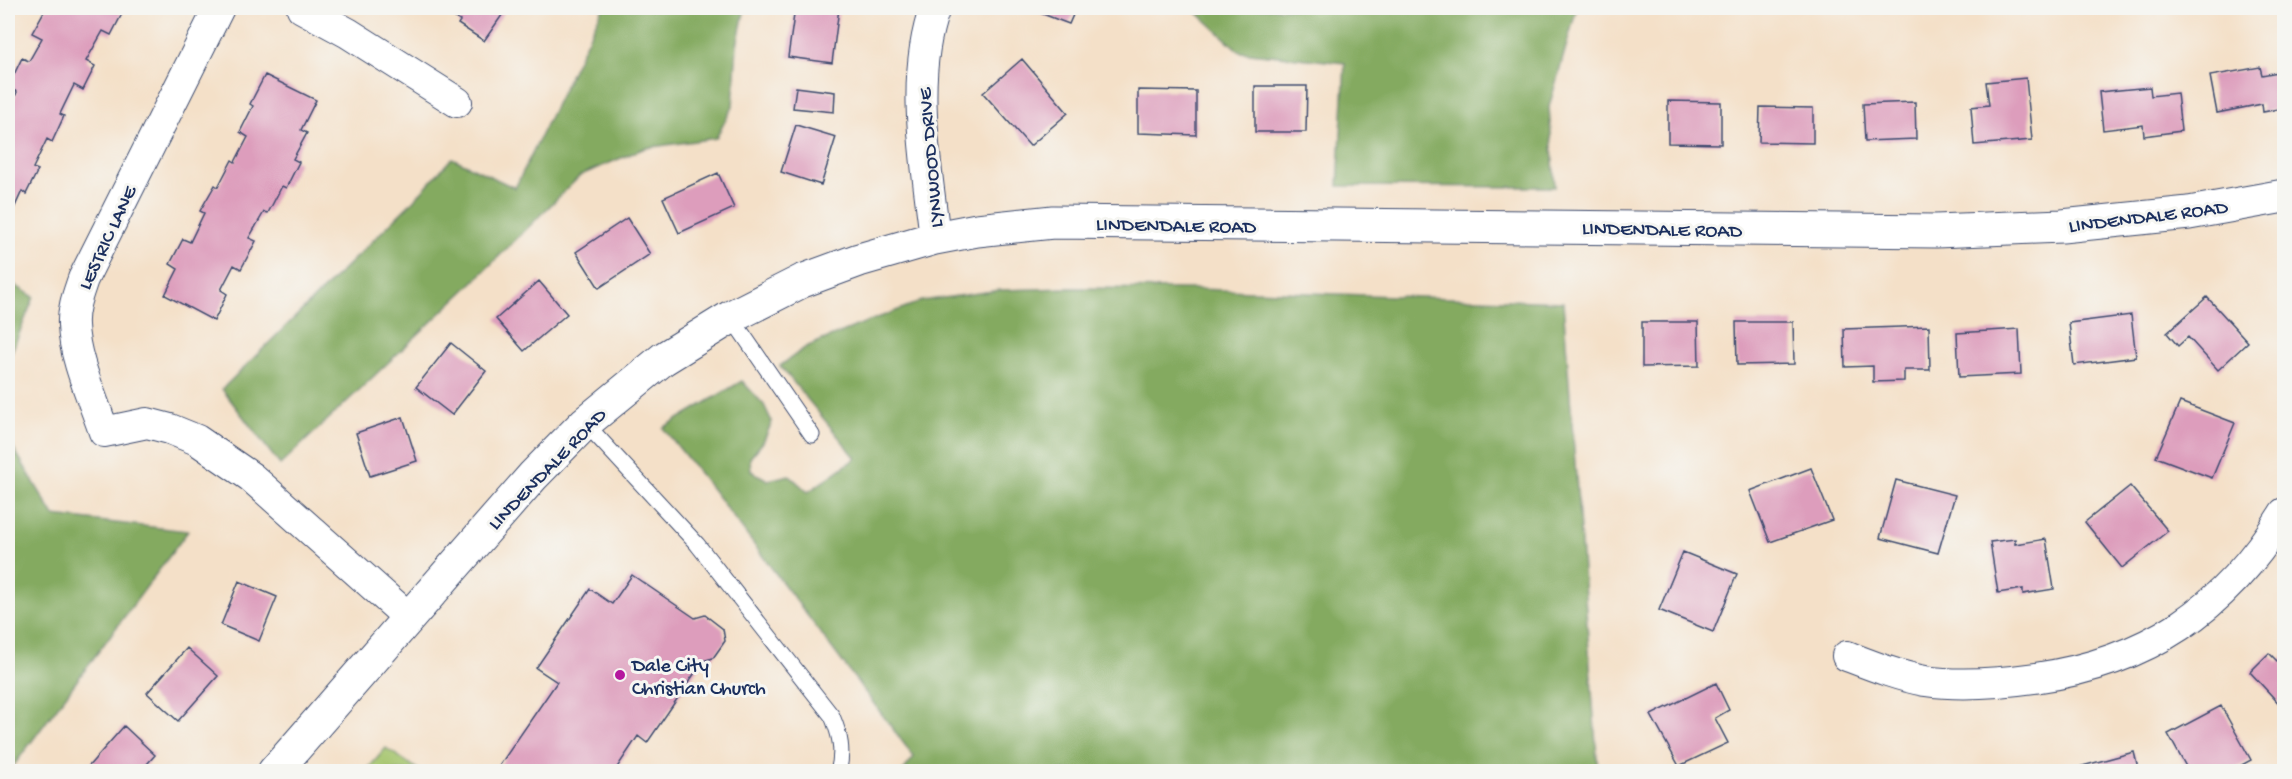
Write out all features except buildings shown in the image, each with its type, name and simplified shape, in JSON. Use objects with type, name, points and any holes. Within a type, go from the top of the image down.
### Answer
[{"type":"street","name":"LESTRIC LANE","points":[[219,8],[83,279],[73,322],[75,342],[104,432],[147,423],[198,440],[251,477],[408,617]]},
{"type":"street","points":[[302,8],[348,33],[457,102]]},
{"type":"street","name":"LYNWOOD DRIVE","points":[[935,8],[923,63],[921,115],[935,238]]},
{"type":"street","name":"LINDENDALE ROAD","points":[[274,771],[532,476],[585,423],[663,359],[731,316],[802,281],[859,260],[935,238],[1053,222],[1936,231],[2085,223],[2189,213],[2284,196]]},
{"type":"street","points":[[1847,656],[1890,672],[1926,681],[1971,684],[2056,675],[2104,664],[2150,645],[2192,618],[2230,586],[2267,541],[2284,513]]},
{"type":"lane","points":[[731,316],[812,435]]},
{"type":"lane","points":[[585,423],[698,544],[832,716],[840,737],[842,759],[838,771]]},
{"type":"green space","points":[[603,8],[745,8],[737,45],[733,106],[716,138],[645,148],[581,175],[466,289],[280,465],[222,389],[410,204],[452,158],[515,188]]},
{"type":"green space","points":[[1192,8],[1577,8],[1549,107],[1555,187],[1338,186],[1345,63],[1240,52]]},
{"type":"green space","points":[[8,281],[34,297],[8,361]]},
{"type":"green space","points":[[1195,289],[1563,302],[1598,771],[903,771],[914,757],[712,489],[663,428],[742,381],[764,405],[772,422],[763,442],[750,458],[751,471],[768,480],[789,475],[808,492],[856,458],[780,366],[806,347],[922,301],[1000,290]]},
{"type":"green space","points":[[8,439],[54,516],[188,531],[9,772]]},
{"type":"green space","points":[[386,748],[420,771],[366,771]]},
{"type":"place","name":"Dale City Christian Church","points":[[620,675]]}]
